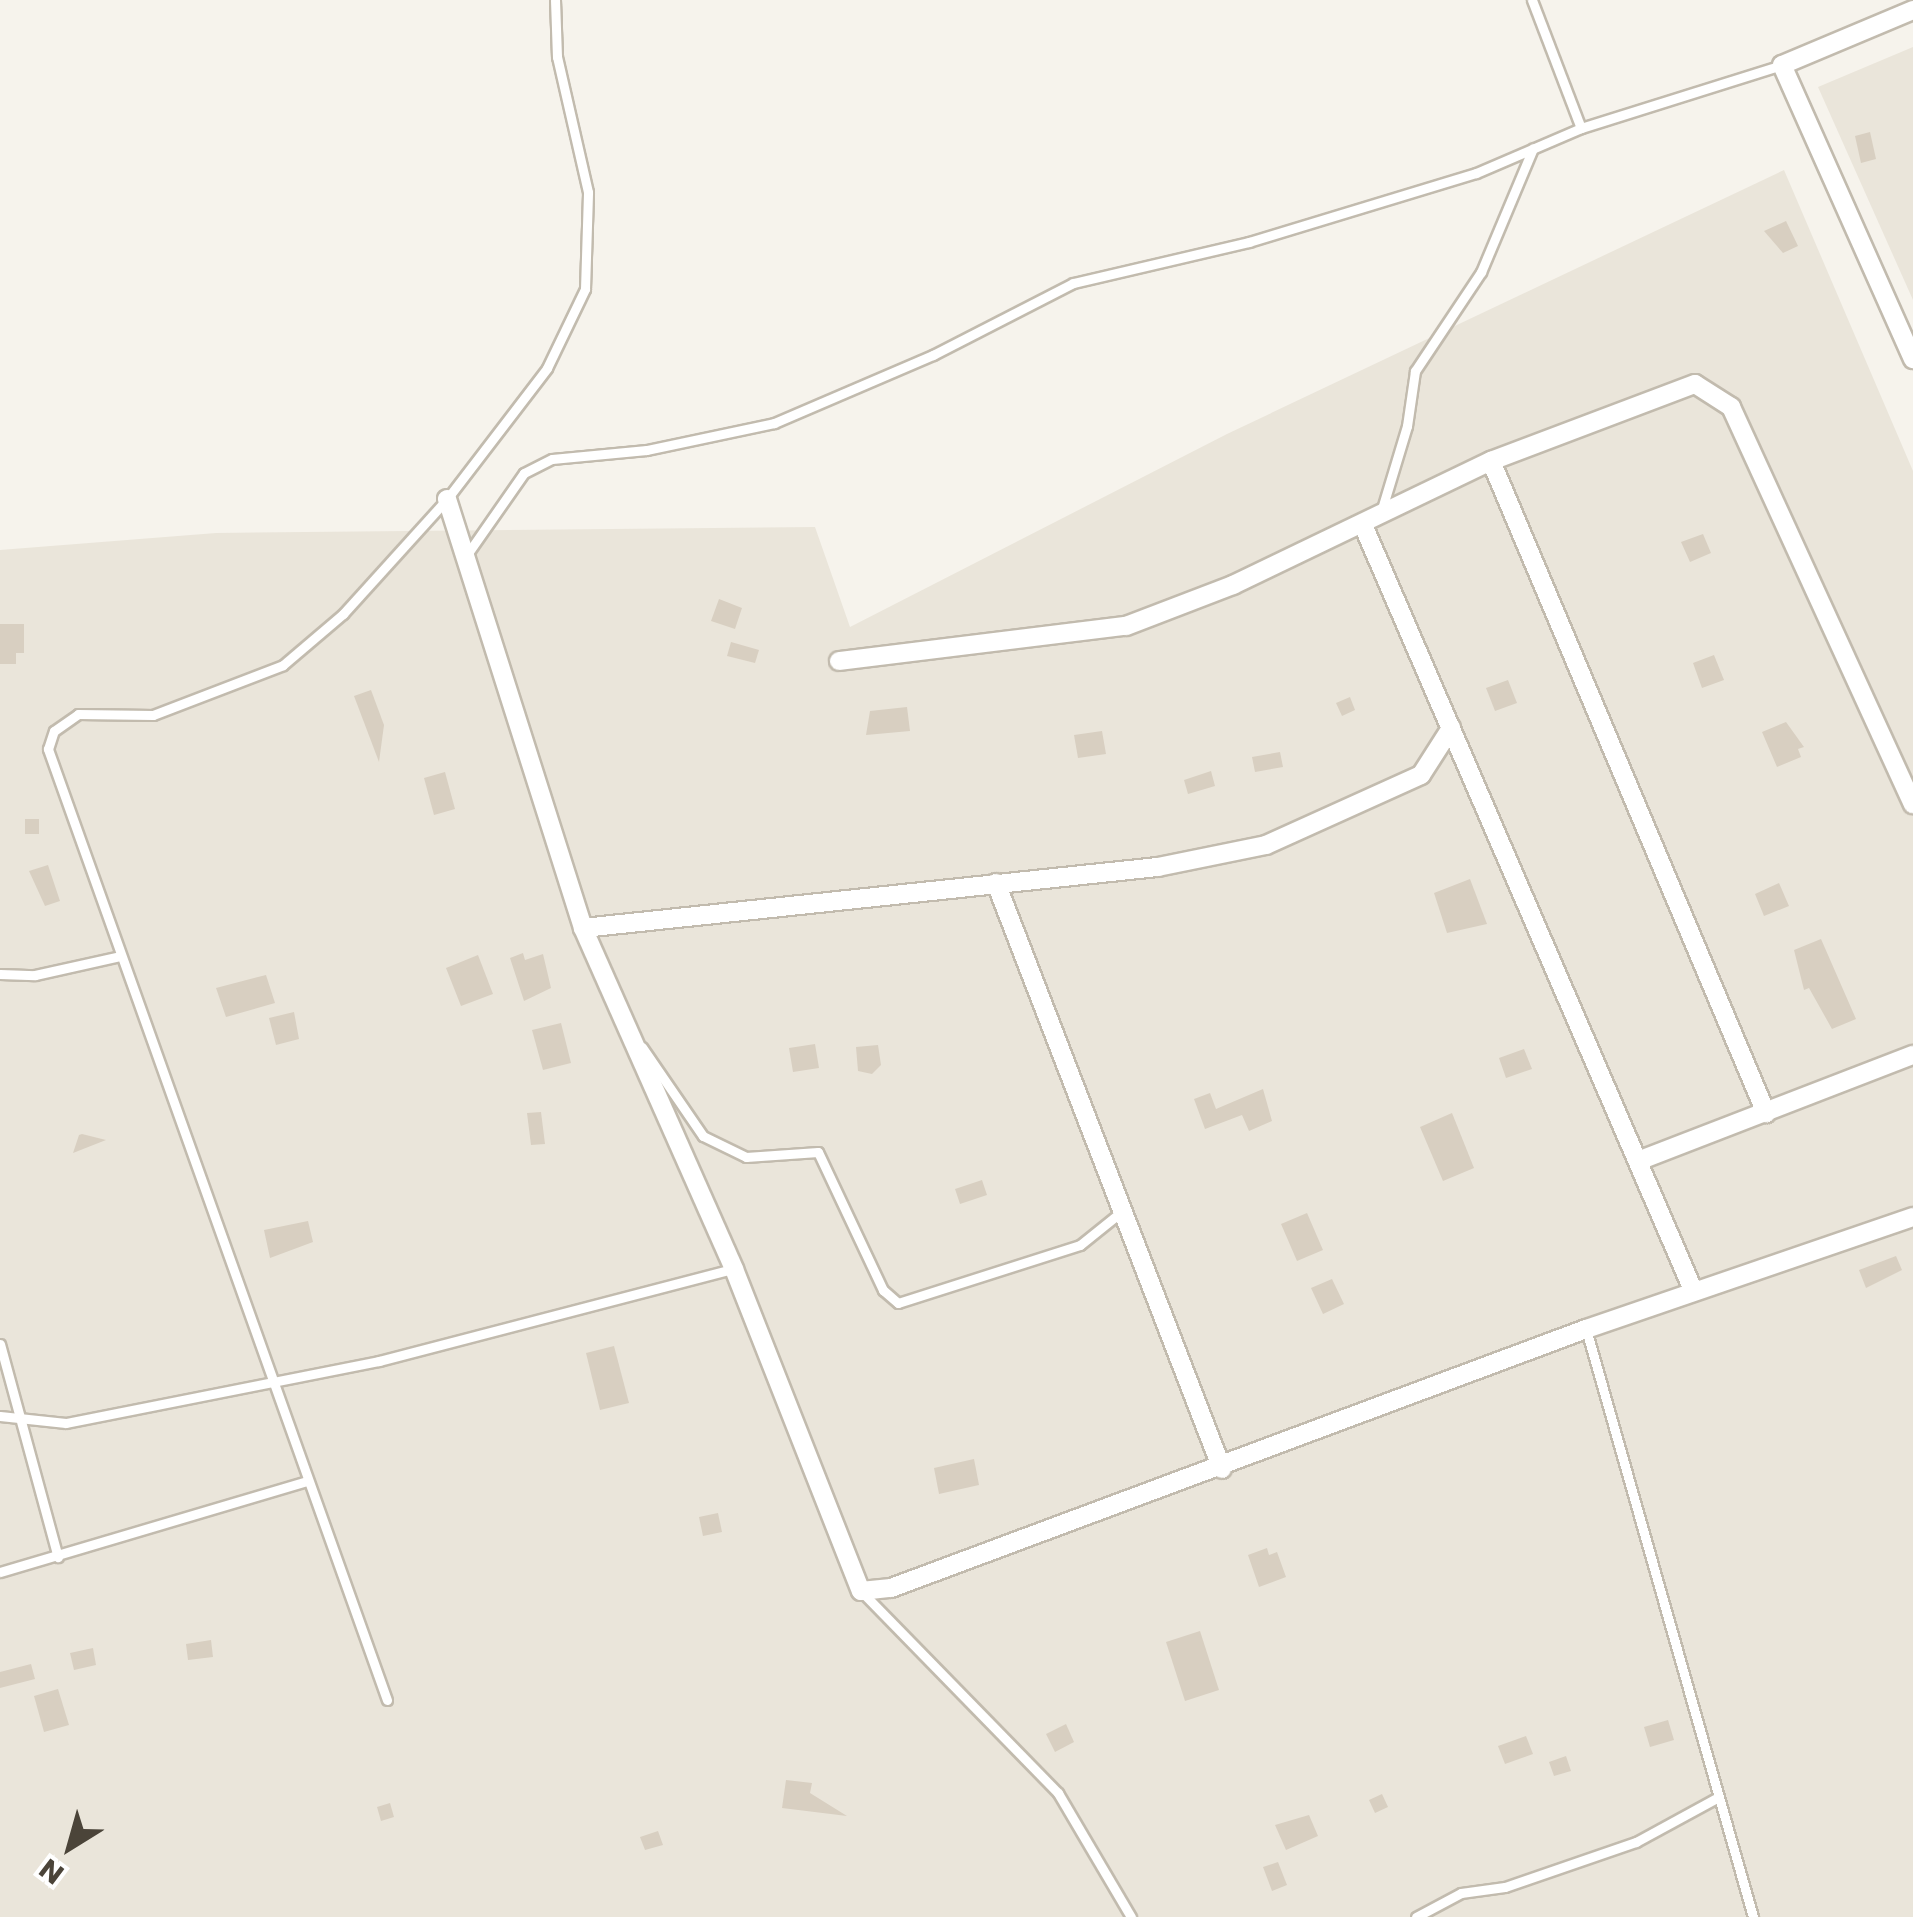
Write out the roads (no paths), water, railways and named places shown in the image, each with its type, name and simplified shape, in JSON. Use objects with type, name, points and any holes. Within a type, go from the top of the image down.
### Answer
[{"type":"street","points":[[1913,10],[1782,65],[1913,359]]},
{"type":"street","points":[[839,661],[1126,626],[1363,526],[1380,514],[1491,461],[1678,386],[1715,392],[1730,407],[1913,804]]},
{"type":"street","points":[[1491,461],[1766,1113]]},
{"type":"street","points":[[447,499],[583,928],[626,1034],[734,1269],[860,1591],[892,1588],[1222,1469],[1586,1329],[1913,1217]]},
{"type":"street","points":[[1363,526],[1694,1292]]},
{"type":"street","points":[[583,928],[1158,867],[1266,846],[1421,775],[1451,728]]},
{"type":"street","points":[[996,883],[1120,1214],[1222,1469]]},
{"type":"street","points":[[1638,1161],[1913,1056]]},
{"type":"lane","points":[[387,1700],[48,749],[54,731],[78,714],[152,715],[284,665],[342,614],[447,499],[547,368],[585,289],[588,192],[557,58],[555,0]]},
{"type":"lane","points":[[1532,0],[1581,128]]},
{"type":"lane","points":[[466,556],[524,473],[552,459],[647,450],[774,424],[917,363],[1073,283],[1248,242],[1476,173],[1581,128],[1782,65]]},
{"type":"lane","points":[[1380,514],[1407,426],[1415,371],[1481,272],[1534,147]]},
{"type":"lane","points":[[0,974],[35,975],[121,956]]},
{"type":"lane","points":[[626,1034],[654,1057],[703,1136],[746,1157],[818,1152],[883,1290],[898,1304],[1080,1245],[1120,1214]]},
{"type":"lane","points":[[0,1416],[24,1423],[66,1423],[272,1382],[734,1269]]},
{"type":"lane","points":[[1586,1329],[1715,1799],[1753,1917]]},
{"type":"lane","points":[[0,1344],[58,1557]]},
{"type":"lane","points":[[0,1572],[308,1481]]},
{"type":"lane","points":[[860,1591],[1058,1793],[1131,1917]]},
{"type":"lane","points":[[1416,1917],[1460,1893],[1505,1887],[1636,1842],[1715,1799]]}]
